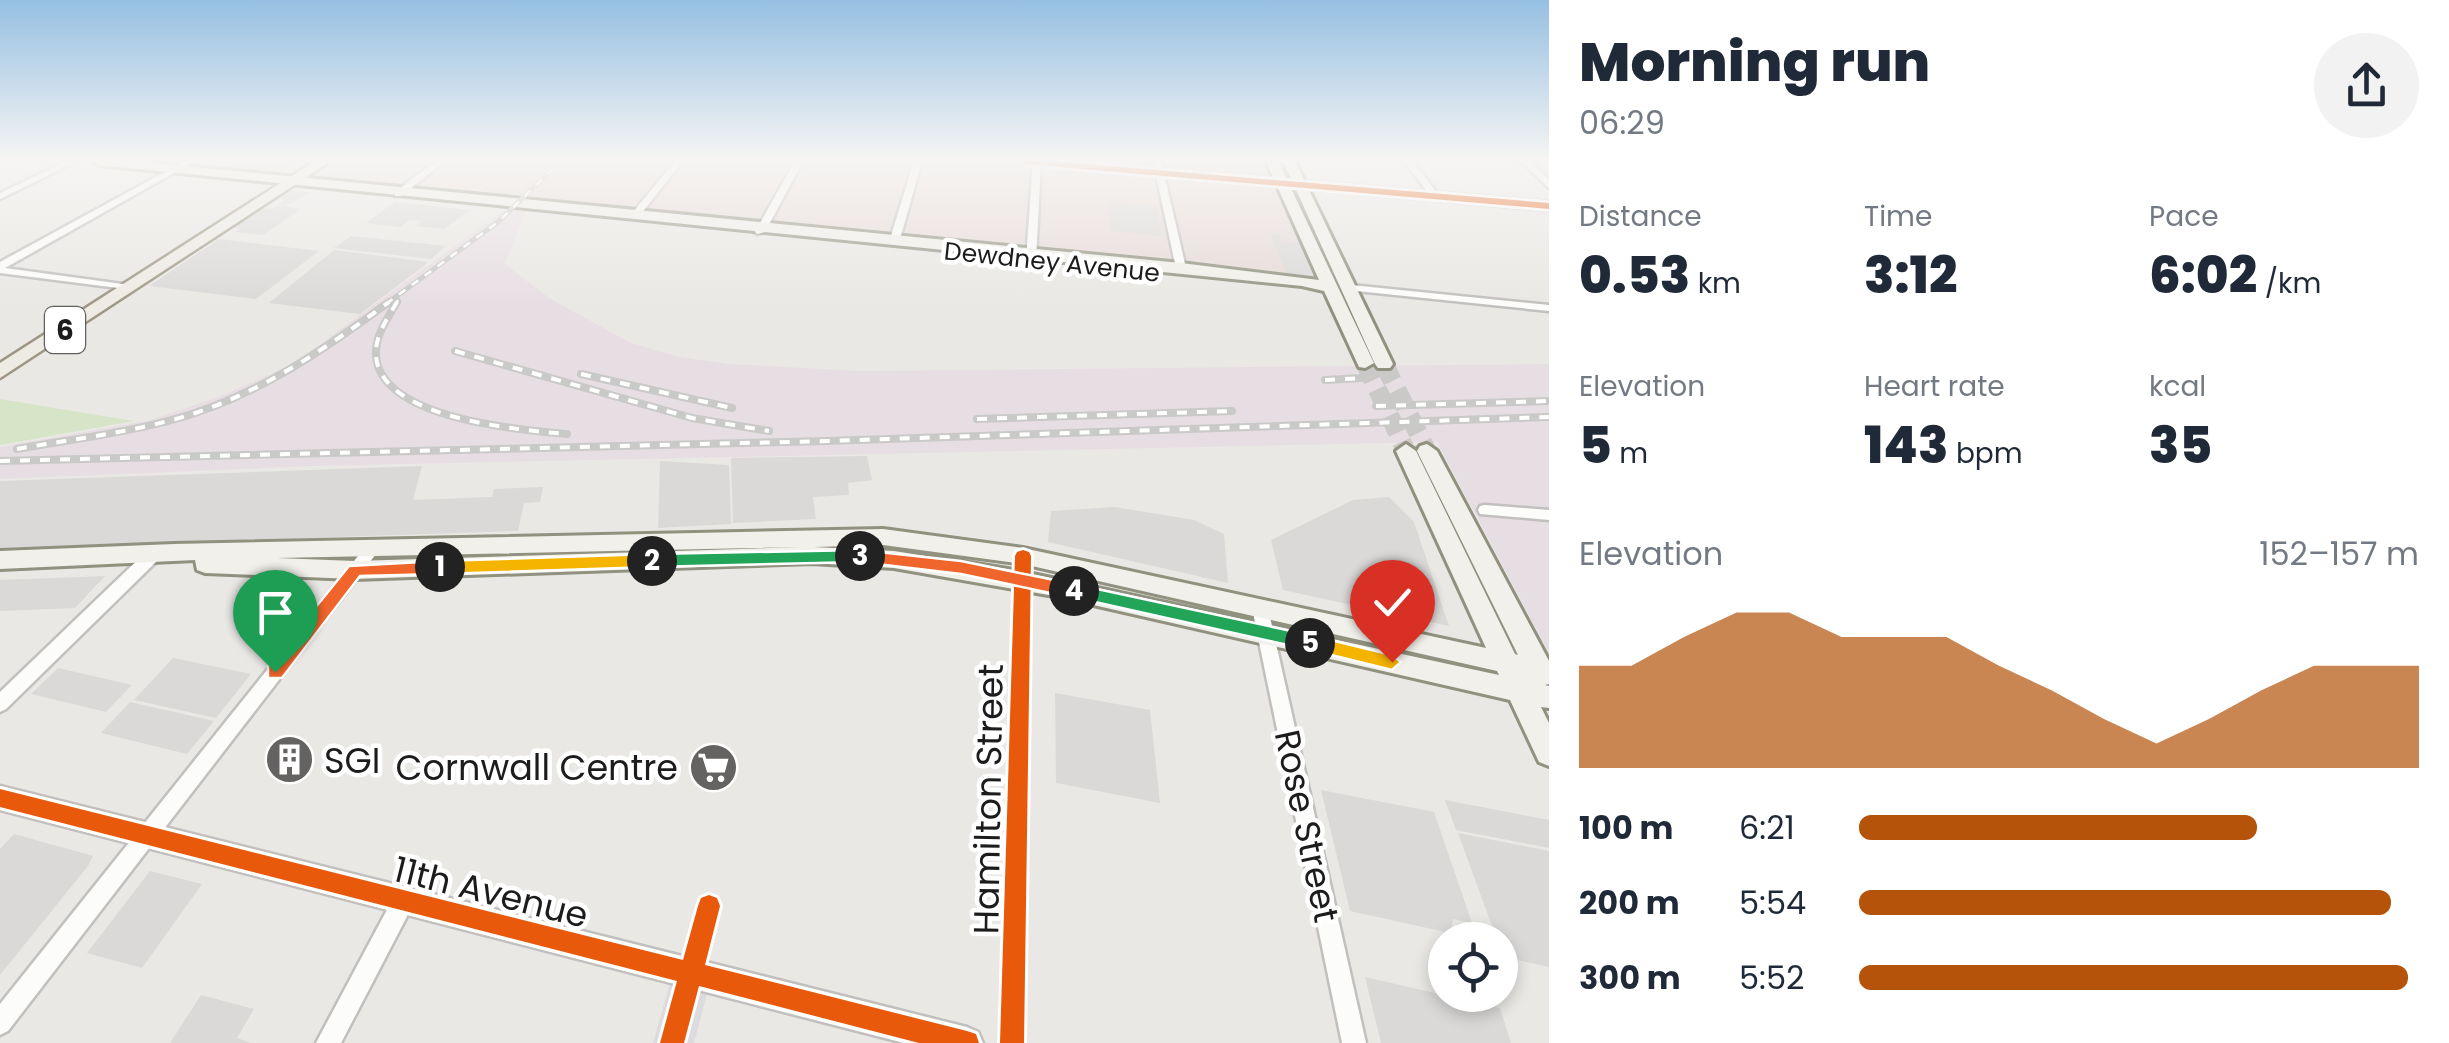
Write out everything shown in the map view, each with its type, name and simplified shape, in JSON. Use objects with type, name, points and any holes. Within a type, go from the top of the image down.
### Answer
[{"type":"main road","name":"6","points":[[0,372],[240,210]]},
{"type":"main road","name":"Dewdney Avenue","points":[[573,210],[1308,289],[1351,288]]},
{"type":"main road","name":"Dewdney Avenue","points":[[600,210],[762,229],[896,239],[1031,257],[1181,268],[1302,281],[1330,288]]},
{"type":"main road","points":[[1294,210],[1330,288],[1375,364],[1351,288],[1314,210]]},
{"type":"main road","name":"6","points":[[0,358],[122,286]]},
{"type":"main road","points":[[1546,677],[1416,451],[1505,662],[1549,753]]},
{"type":"main road","points":[[0,560],[153,555],[172,561],[242,568],[363,560],[849,556],[1023,568],[1262,620],[1505,662],[1546,677]]},
{"type":"main road","points":[[1262,620],[1549,697]]},
{"type":"street","points":[[0,268],[103,210]]},
{"type":"street","points":[[637,213],[640,210]]},
{"type":"street","points":[[762,229],[772,210]]},
{"type":"street","points":[[896,239],[904,210]]},
{"type":"street","points":[[1031,257],[1034,210]]},
{"type":"street","points":[[1168,210],[1181,268]]},
{"type":"street","points":[[0,268],[122,286]]},
{"type":"street","name":"Dewdney Avenue","points":[[1351,288],[1549,308]]},
{"type":"street","points":[[1485,510],[1549,514]]},
{"type":"street","points":[[0,704],[153,555]]},
{"type":"street","points":[[0,1023],[363,560]]},
{"type":"street","name":"Hamilton Street","points":[[1012,1043],[1023,568]]},
{"type":"street","name":"Rose Street","points":[[1262,620],[1354,1043]]},
{"type":"street","name":"11th Avenue","points":[[0,798],[967,1043]]},
{"type":"street","points":[[328,1043],[404,901]]},
{"type":"shaded area","points":[[261,210],[300,210],[263,235],[235,232],[239,229],[234,227]]},
{"type":"shaded area","points":[[384,210],[470,210],[444,229],[416,226],[421,221],[410,220],[400,227],[366,223]]},
{"type":"shaded area","points":[[505,210],[518,210],[526,211],[505,264],[549,298],[631,343],[680,357],[730,364],[859,371],[1549,364],[1549,653],[1437,442],[314,466],[0,479],[0,447],[151,420],[221,396],[293,364]]},
{"type":"shaded area","points":[[637,210],[1289,210],[1322,280]]},
{"type":"shaded area","points":[[1108,210],[1157,210],[1162,236],[1110,231]]},
{"type":"shaded area","points":[[1270,233],[1279,234],[1282,241],[1299,243],[1314,277],[1287,274]]},
{"type":"shaded area","points":[[351,236],[446,246],[431,259],[334,248]]},
{"type":"shaded area","points":[[219,239],[319,251],[256,299],[149,286]]},
{"type":"shaded area","points":[[334,250],[429,262],[360,314],[269,303]]},
{"type":"shaded area","points":[[867,456],[872,480],[848,483],[849,495],[813,497],[816,519],[733,523],[731,458]]},
{"type":"shaded area","points":[[660,461],[729,465],[731,524],[658,528]]},
{"type":"shaded area","points":[[422,466],[413,500],[492,497],[494,489],[543,487],[540,502],[524,503],[518,531],[0,548],[0,481]]},
{"type":"shaded area","points":[[1389,497],[1414,522],[1449,626],[1283,590],[1271,540],[1353,500]]},
{"type":"shaded area","points":[[1115,507],[1194,520],[1224,534],[1228,583],[1048,542],[1051,511]]},
{"type":"shaded area","points":[[105,576],[75,608],[0,611],[0,580]]},
{"type":"shaded area","points":[[173,658],[251,674],[216,718],[134,700]]},
{"type":"shaded area","points":[[58,668],[132,685],[106,712],[31,694]]},
{"type":"shaded area","points":[[1055,693],[1150,710],[1160,803],[1056,783]]},
{"type":"shaded area","points":[[130,702],[214,721],[187,754],[101,733]]},
{"type":"shaded area","points":[[1321,790],[1434,812],[1472,922],[1428,922],[1428,928],[1350,911]]},
{"type":"shaded area","points":[[1445,800],[1549,820],[1549,848],[1456,830]]},
{"type":"shaded area","points":[[1458,833],[1549,851],[1549,967],[1518,960],[1518,922],[1490,922]]},
{"type":"shaded area","points":[[14,834],[93,856],[0,975],[0,849]]},
{"type":"shaded area","points":[[150,871],[202,884],[142,968],[87,953]]},
{"type":"shaded area","points":[[674,969],[711,979],[694,1043],[653,1043]]},
{"type":"shaded area","points":[[1365,977],[1428,991],[1428,1012],[1501,1012],[1511,1043],[1381,1043]]},
{"type":"shaded area","points":[[201,995],[254,1009],[237,1038],[251,1043],[170,1043]]},
{"type":"green space","points":[[0,399],[134,421],[0,445]]},
{"type":"tunnel","points":[[1365,363],[1406,451]]},
{"type":"tunnel","points":[[1384,364],[1427,451]]},
{"type":"railway","points":[[386,304],[511,210]]},
{"type":"railway","points":[[17,449],[149,426],[228,401],[311,356],[389,302]]},
{"type":"railway","points":[[397,302],[380,332],[376,349],[378,366],[389,384],[409,399],[462,419],[567,434]]},
{"type":"railway","points":[[455,351],[692,418],[769,431]]},
{"type":"railway","points":[[581,374],[732,408]]},
{"type":"railway","points":[[1325,380],[1363,378]]},
{"type":"railway","points":[[1376,406],[1549,401]]},
{"type":"railway","points":[[977,419],[1232,411]]},
{"type":"railway","points":[[0,461],[827,441],[1549,417]]},
{"type":"cycle path","points":[[1012,1043],[1023,556]]},
{"type":"cycle path","points":[[0,798],[967,1043]]},
{"type":"cycle path","points":[[672,1043],[709,906]]},
{"type":"place","name":"SGI","points":[[289,760]]},
{"type":"place","name":"Cornwall Centre","points":[[713,767]]},
{"type":"route","points":[[275,672],[355,570],[812,556],[880,557],[961,568],[1392,662]]}]
